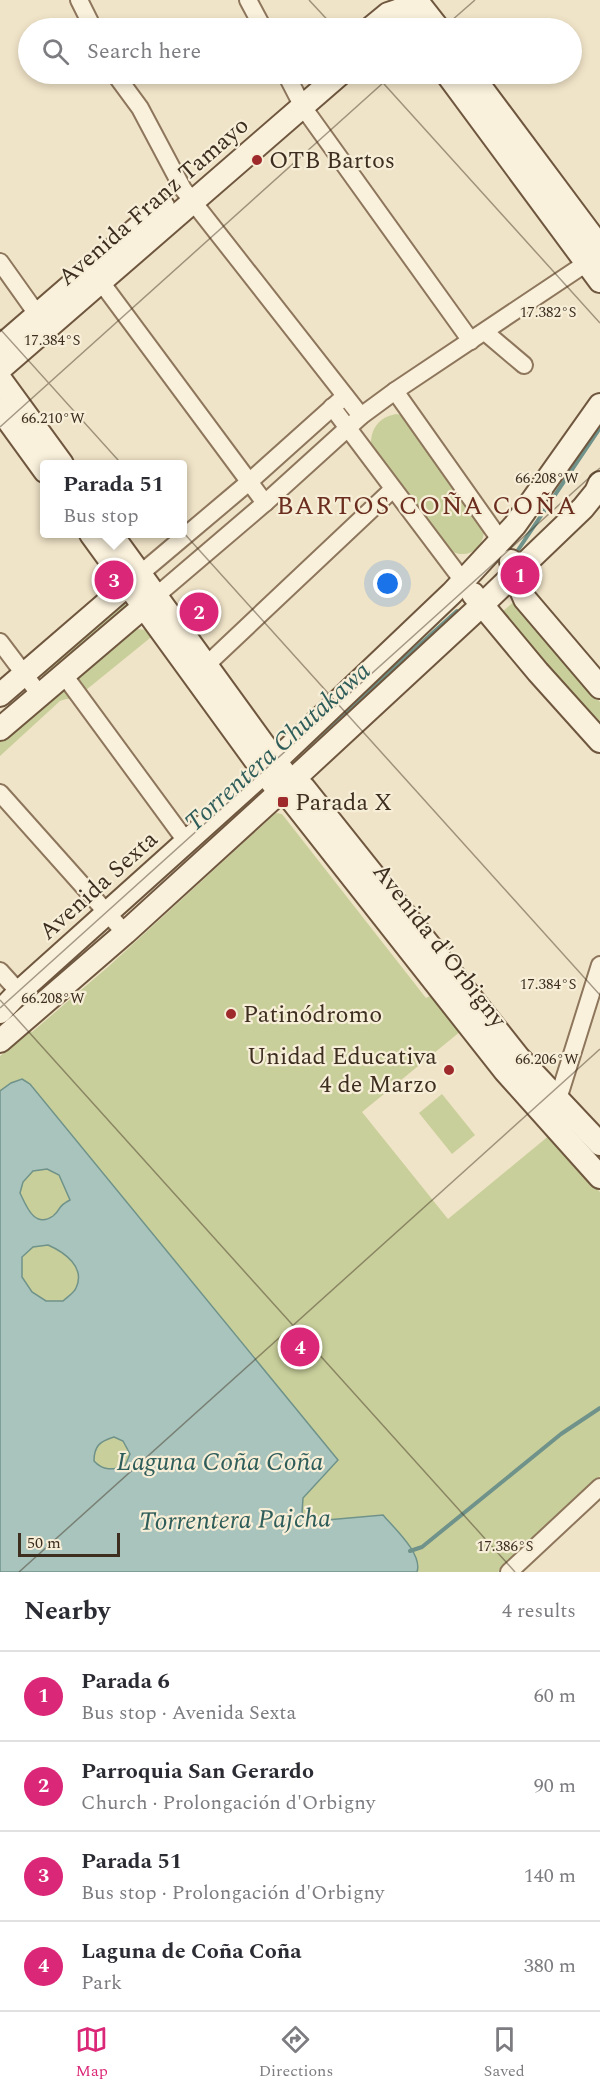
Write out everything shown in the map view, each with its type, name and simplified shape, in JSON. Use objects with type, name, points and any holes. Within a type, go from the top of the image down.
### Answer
[{"type":"main road","points":[[383,18],[388,14],[405,10],[420,18]]},
{"type":"main road","name":"Avenida Franz Tamayo","points":[[300,100],[312,84]]},
{"type":"main road","name":"Avenida Franz Tamayo","points":[[0,347],[37,314],[187,195],[300,100],[325,84]]},
{"type":"main road","points":[[455,84],[597,261]]},
{"type":"main road","points":[[478,84],[597,261]]},
{"type":"main road","name":"Avenida Franz Tamayo","points":[[0,369],[101,282],[187,195]]},
{"type":"main road","points":[[0,378],[58,460]]},
{"type":"main road","name":"Avenida Sexta","points":[[0,1041],[115,921],[186,841],[277,774],[473,593],[508,555],[515,525],[600,405]]},
{"type":"main road","points":[[0,410],[40,464]]},
{"type":"main road","name":"Avenida Sexta","points":[[0,1012],[19,992],[115,921],[473,593],[508,555],[582,508],[596,492],[600,483]]},
{"type":"main road","points":[[95,538],[134,579]]},
{"type":"main road","points":[[113,538],[134,579]]},
{"type":"main road","points":[[508,555],[525,598],[600,687]]},
{"type":"main road","points":[[0,695],[134,579]]},
{"type":"main road","name":"Avenida d'Orbigny","points":[[134,579],[277,774],[304,788],[519,1058],[600,1177]]},
{"type":"main road","points":[[473,593],[538,672],[600,741]]},
{"type":"main road","points":[[0,729],[150,602]]},
{"type":"main road","name":"Avenida d'Orbigny","points":[[550,1106],[600,1144]]},
{"type":"street","points":[[79,0],[88,18]]},
{"type":"street","points":[[248,0],[257,18]]},
{"type":"street","points":[[122,84],[140,108],[187,195],[345,396],[354,422],[393,489],[473,593]]},
{"type":"street","points":[[291,84],[300,100],[471,342]]},
{"type":"street","points":[[150,602],[265,503],[354,422],[395,391],[597,261]]},
{"type":"street","points":[[0,262],[37,314]]},
{"type":"street","points":[[101,282],[265,503]]},
{"type":"street","points":[[485,332],[524,365]]},
{"type":"street","points":[[395,391],[508,555]]},
{"type":"street","points":[[187,534],[345,396]]},
{"type":"street","points":[[332,407],[354,422]]},
{"type":"street","points":[[200,671],[393,489]]},
{"type":"street","points":[[134,579],[183,538]]},
{"type":"street","points":[[0,642],[40,695]]},
{"type":"street","points":[[64,675],[186,841]]},
{"type":"street","points":[[0,793],[115,921]]},
{"type":"street","points":[[550,1106],[600,965]]},
{"type":"street","points":[[0,971],[19,992]]},
{"type":"street","points":[[509,1572],[600,1487]]},
{"type":"green space","points":[[396,414],[402,415],[484,532],[483,539],[473,552],[462,554],[450,551],[371,446],[372,434],[380,421]]},
{"type":"green space","points":[[518,598],[539,628],[600,702],[600,732],[501,613]]},
{"type":"green space","points":[[123,600],[128,608],[46,678],[42,676],[40,671]]},
{"type":"green space","points":[[138,629],[155,634],[86,690],[79,682],[79,673],[126,633]]},
{"type":"green space","points":[[63,689],[75,699],[60,701],[0,756],[0,742],[59,690]]},
{"type":"green space","points":[[276,813],[282,814],[426,998],[432,995],[461,1031],[362,1112],[448,1219],[551,1134],[600,1192],[600,1476],[498,1572],[0,1572],[0,1056],[29,1031],[32,1032],[109,966]]},
{"type":"green space","points":[[442,1094],[475,1135],[452,1154],[419,1113]]},
{"type":"water","name":"Laguna Coña Coña","points":[[22,1079],[30,1084],[338,1460],[303,1498],[302,1513],[315,1521],[383,1515],[412,1549],[418,1565],[417,1572],[0,1572],[0,1091]],"holes":[[[47,1169],[59,1175],[70,1200],[63,1204],[53,1216],[41,1220],[28,1209],[20,1193],[23,1182],[33,1171]],[[48,1245],[67,1256],[76,1267],[78,1273],[76,1288],[63,1301],[46,1301],[32,1292],[22,1277],[22,1257],[33,1247]],[[114,1437],[123,1441],[130,1454],[125,1466],[108,1469],[94,1461],[97,1448]]]},
{"type":"waterway","name":"Torrentera Chutakawa","points":[[518,550],[600,428]]},
{"type":"waterway","name":"Torrentera Chutakawa","points":[[304,749],[457,611]]},
{"type":"waterway","name":"Torrentera Chutakawa","points":[[33,996],[78,954]]},
{"type":"waterway","name":"Torrentera Chutakawa","points":[[13,1014],[22,1007]]},
{"type":"waterway","name":"Torrentera Chutakawa","points":[[0,1026],[8,1019]]},
{"type":"waterway","name":"Torrentera Pajcha","points":[[410,1551],[422,1547],[561,1434],[600,1408]]},
{"type":"place","name":"OTB Bartos","points":[[257,160]]},
{"type":"place","name":"Parada 6","points":[[520,575]]},
{"type":"place","name":"Parada 51","points":[[114,580]]},
{"type":"place","name":"Parroquia San Gerardo","points":[[199,612]]},
{"type":"place","name":"Parada X","points":[[283,802]]},
{"type":"place","name":"Patinódromo","points":[[231,1014]]},
{"type":"place","name":"Unidad Educativa 4 de Marzo","points":[[449,1070]]},
{"type":"place","name":"Laguna de Coña Coña","points":[[300,1347]]},
{"type":"district","name":"BARTOS COÑA COÑA","points":[[427,505]]}]
